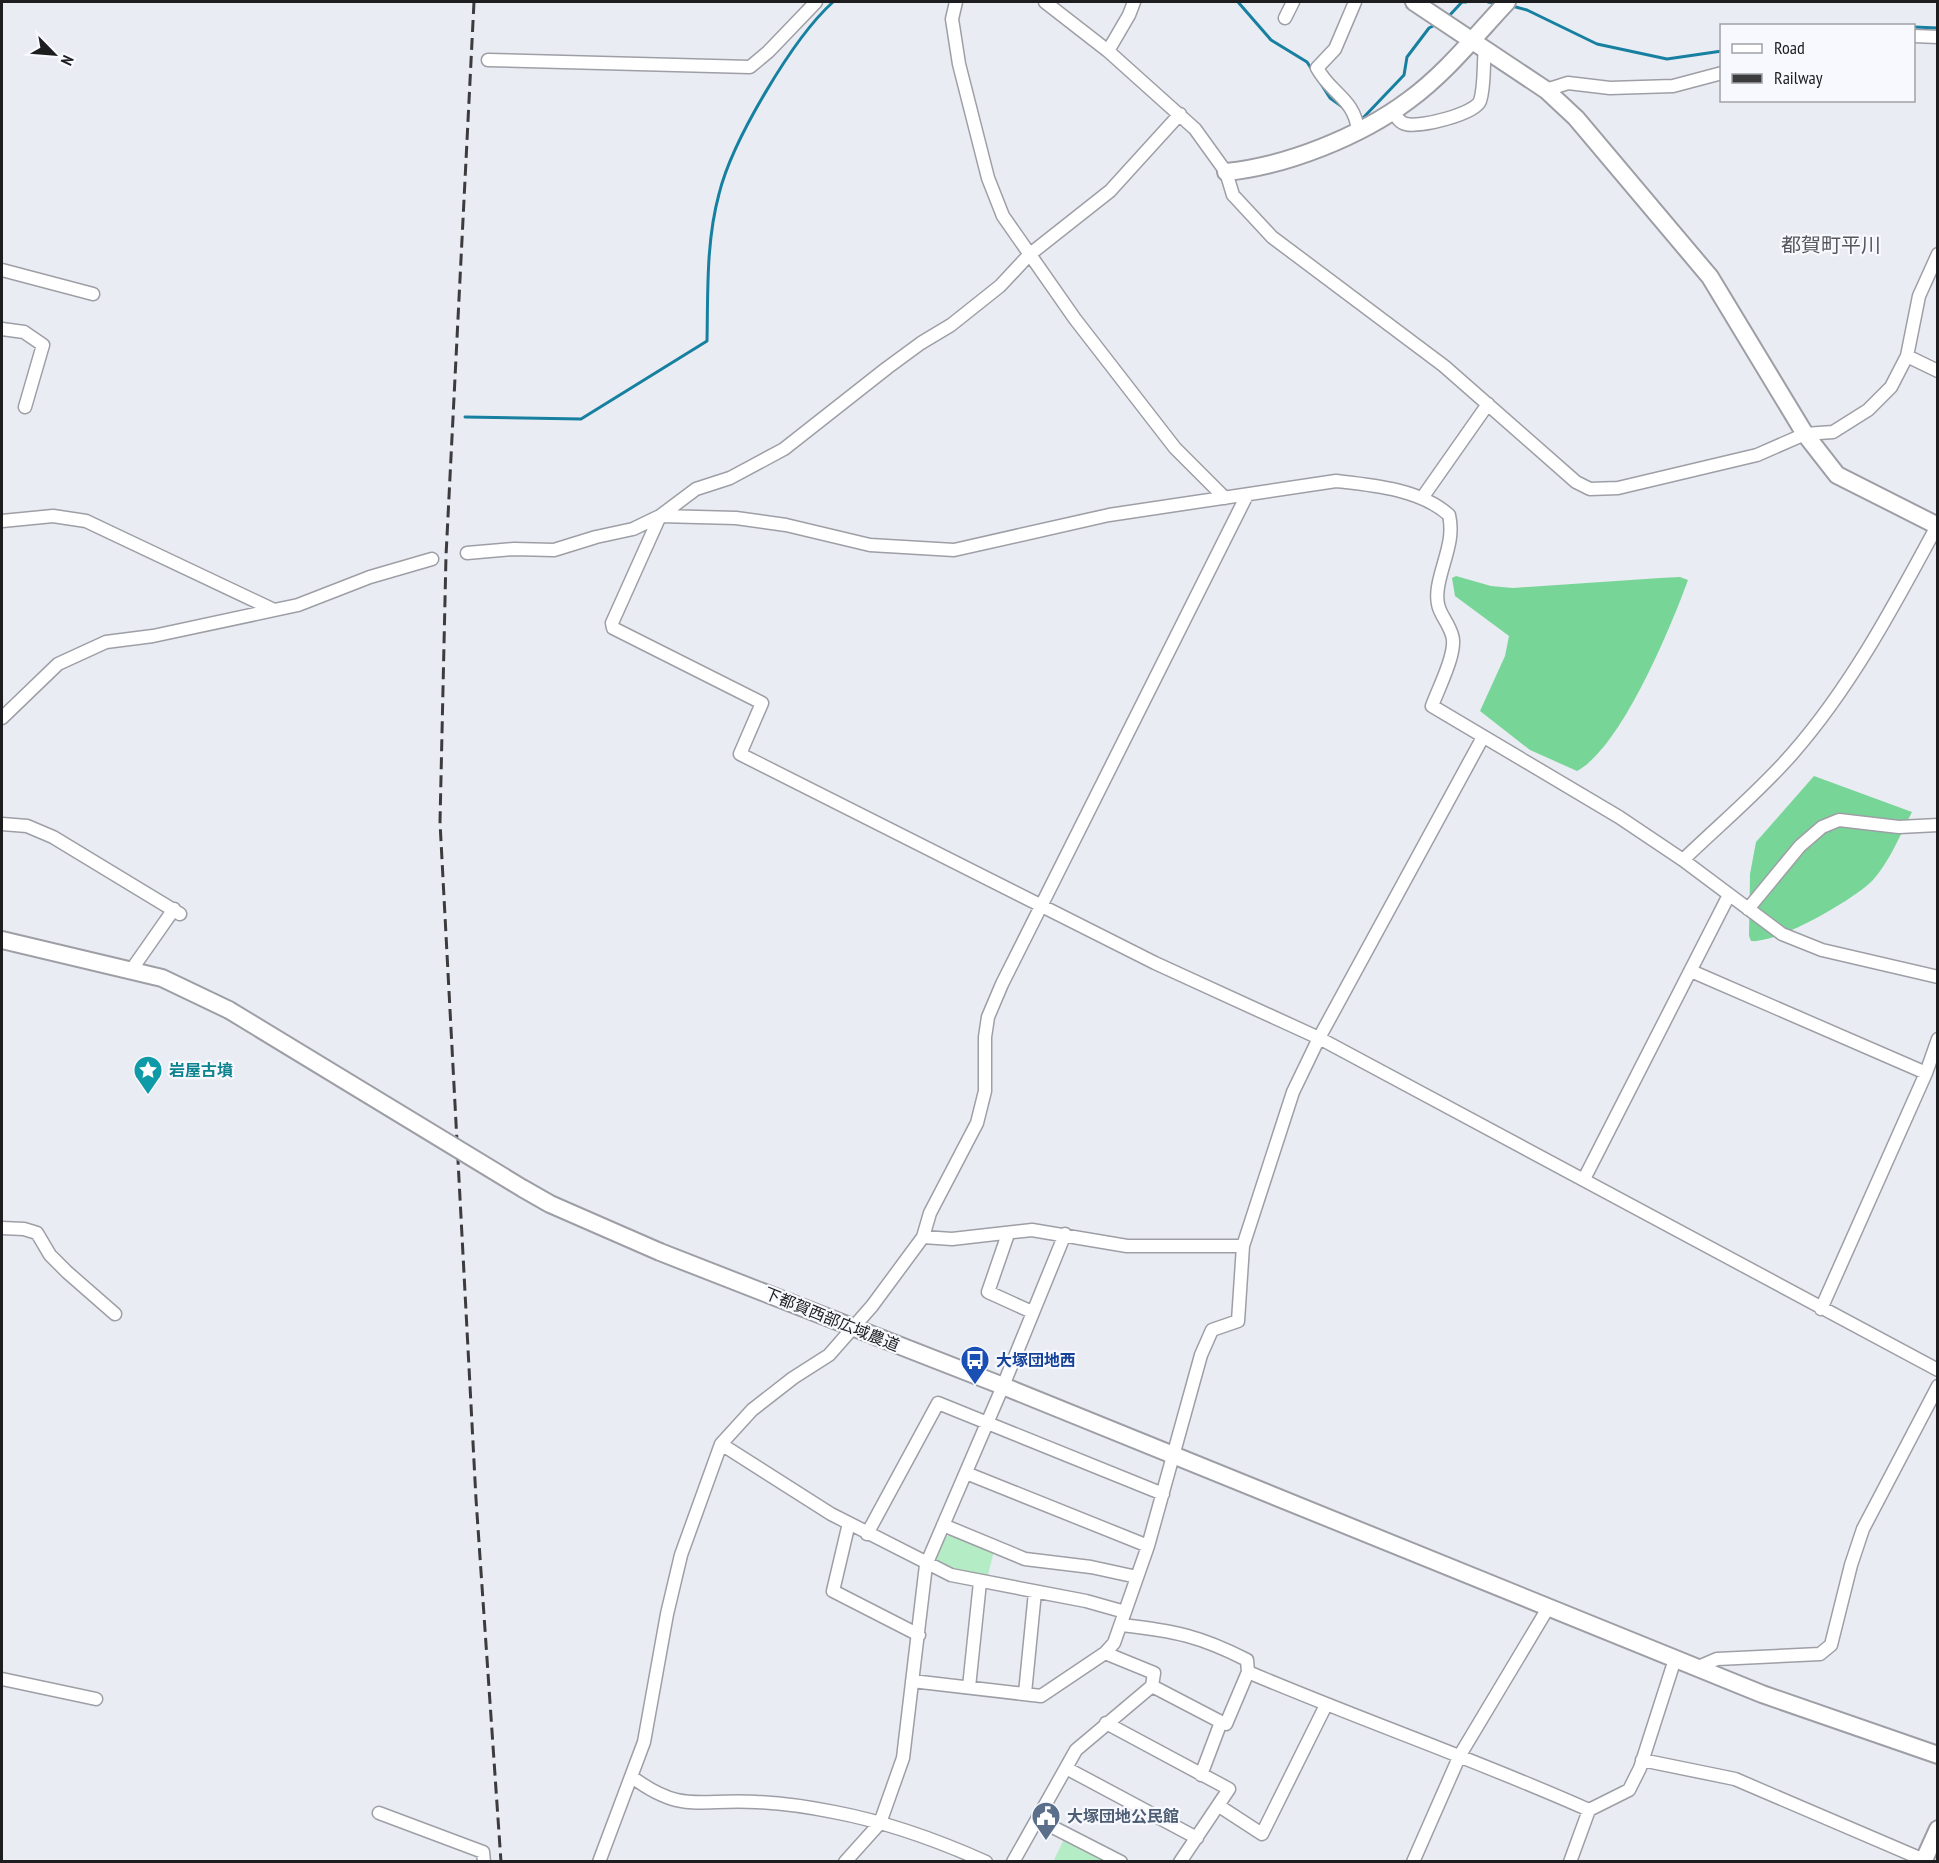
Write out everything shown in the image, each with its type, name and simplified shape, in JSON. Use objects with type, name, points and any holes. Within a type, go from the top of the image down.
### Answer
[{"type":"street","points":[[488,60],[750,67],[768,52],[816,2]]},
{"type":"street","points":[[956,2],[952,19],[953,36],[988,178],[1003,216],[1029,255],[1175,448],[1225,498]]},
{"type":"street","points":[[1045,2],[1108,51],[1156,96],[1180,114],[1214,151],[1227,172],[1233,195],[1272,237],[1444,366],[1576,482],[1590,489],[1618,488],[1757,455],[1805,434],[1833,432],[1868,410],[1891,387],[1907,356],[1919,296],[1938,254]]},
{"type":"street","points":[[1108,51],[1134,2]]},
{"type":"street","points":[[1286,18],[1293,2]]},
{"type":"street","points":[[1355,2],[1335,50],[1317,68],[1325,83],[1347,101],[1356,116],[1358,131]]},
{"type":"street","points":[[1414,2],[1546,90],[1576,118],[1710,277],[1805,434],[1837,475],[1937,526],[1889,611],[1825,712],[1791,755],[1683,860]]},
{"type":"street","points":[[1227,172],[1250,170],[1288,158],[1358,131],[1393,111],[1478,44],[1507,2]]},
{"type":"street","points":[[1915,36],[1938,37]]},
{"type":"street","points":[[1393,111],[1402,123],[1407,125],[1474,110],[1480,101],[1478,44]]},
{"type":"street","points":[[1546,90],[1568,83],[1610,88],[1673,86],[1720,74]]},
{"type":"street","points":[[467,553],[514,549],[554,550],[633,529],[660,516],[696,489],[730,478],[792,444],[921,343],[968,312],[1000,286],[1029,255],[1110,191],[1180,114]]},
{"type":"street","points":[[2,270],[93,294]]},
{"type":"street","points":[[2,329],[24,332],[43,345],[25,407]]},
{"type":"street","points":[[1907,356],[1938,371]]},
{"type":"street","points":[[1422,498],[1488,404]]},
{"type":"street","points":[[660,516],[736,519],[786,525],[870,545],[954,550],[1109,515],[1336,481],[1369,485],[1422,498],[1449,515],[1453,531],[1437,589],[1439,614],[1453,636],[1452,646],[1432,705],[1619,817],[1683,860],[1782,934],[1822,950],[1938,977]]},
{"type":"street","points":[[599,1862],[644,1742],[664,1625],[681,1555],[721,1444],[752,1410],[793,1378],[830,1355],[854,1328],[923,1237],[930,1214],[977,1124],[985,1091],[985,1037],[988,1017],[1040,906],[1247,495]]},
{"type":"street","points":[[2,521],[53,516],[86,520],[272,609]]},
{"type":"street","points":[[660,516],[612,623],[616,630],[762,703],[740,754],[1155,963],[1319,1038],[1938,1370]]},
{"type":"street","points":[[2,718],[58,664],[106,642],[153,636],[298,605],[370,577],[432,559]]},
{"type":"street","points":[[912,1681],[1041,1696],[1105,1653],[1114,1643],[1148,1546],[1201,1355],[1212,1330],[1238,1321],[1242,1246],[1293,1092],[1319,1038],[1483,737]]},
{"type":"street","points":[[1748,909],[1800,846],[1822,827],[1839,820],[1899,827],[1938,825]]},
{"type":"street","points":[[2,824],[27,826],[53,837],[177,912],[132,969],[2,940]]},
{"type":"street","points":[[1584,1179],[1729,895]]},
{"type":"street","name":"下都賀西部広域農道","points":[[132,969],[187,988],[229,1010],[522,1188],[588,1222],[1004,1386],[1695,1668],[1772,1698],[1938,1755]]},
{"type":"street","points":[[1691,971],[1926,1073]]},
{"type":"street","points":[[1821,1309],[1926,1073],[1937,1043]]},
{"type":"street","points":[[2,1228],[24,1229],[37,1233],[50,1254],[67,1272],[115,1314]]},
{"type":"street","points":[[923,1237],[952,1239],[1032,1230],[1127,1246],[1242,1246]]},
{"type":"street","points":[[1008,1234],[988,1292],[1032,1312]]},
{"type":"street","points":[[845,1862],[880,1822],[903,1758],[926,1565],[1004,1386],[1065,1234]]},
{"type":"street","points":[[1695,1668],[1717,1659],[1820,1654],[1830,1645],[1863,1529],[1938,1386]]},
{"type":"street","points":[[867,1534],[938,1403],[1163,1494]]},
{"type":"street","points":[[721,1444],[799,1496],[926,1565],[951,1575],[980,1582],[1086,1601],[1125,1612]]},
{"type":"street","points":[[966,1473],[1148,1546]]},
{"type":"street","points":[[849,1523],[833,1591],[919,1635]]},
{"type":"street","points":[[943,1525],[1024,1559],[1091,1567],[1137,1577]]},
{"type":"street","points":[[969,1687],[980,1582]]},
{"type":"street","points":[[1025,1693],[1035,1592]]},
{"type":"street","points":[[1413,1862],[1460,1755],[1548,1608]]},
{"type":"street","points":[[1122,1625],[1188,1634],[1247,1660],[1248,1672],[1226,1724],[1152,1686]]},
{"type":"street","points":[[1013,1862],[1076,1750],[1152,1686],[1154,1673],[1105,1653]]},
{"type":"street","points":[[1570,1862],[1590,1810],[1629,1790],[1642,1760],[1676,1659]]},
{"type":"street","points":[[1248,1672],[1326,1705],[1460,1755],[1590,1810]]},
{"type":"street","points":[[2,1679],[96,1699]]},
{"type":"street","points":[[1219,1806],[1262,1834],[1326,1705]]},
{"type":"street","points":[[1201,1775],[1221,1722]]},
{"type":"street","points":[[1106,1723],[1229,1789],[1180,1862]]},
{"type":"street","points":[[1642,1760],[1735,1779],[1923,1861],[1938,1829]]},
{"type":"street","points":[[1066,1768],[1197,1838]]},
{"type":"street","points":[[632,1777],[659,1796],[681,1803],[773,1803],[880,1822],[930,1838],[986,1862]]},
{"type":"street","points":[[379,1813],[483,1852],[484,1862]]},
{"type":"street","points":[[1037,1819],[1121,1862]]},
{"type":"green space","points":[[1456,576],[1491,586],[1513,588],[1680,577],[1688,580],[1657,655],[1627,713],[1611,738],[1594,758],[1577,771],[1530,750],[1480,711],[1505,656],[1509,636],[1455,596],[1452,578]]},
{"type":"green space","points":[[1814,776],[1912,812],[1885,865],[1864,888],[1815,919],[1796,928],[1763,940],[1751,941],[1749,936],[1750,874],[1756,842]]},
{"type":"green space","points":[[951,1535],[994,1551],[987,1579],[937,1564],[935,1558],[944,1537]]},
{"type":"green space","points":[[1064,1839],[1109,1862],[1053,1862]]},
{"type":"waterway","points":[[465,417],[581,419],[707,341],[708,267],[712,230],[726,172],[750,119],[766,92],[800,40],[833,2]]},
{"type":"waterway","points":[[1238,2],[1271,40],[1307,62],[1330,98],[1344,108]]},
{"type":"waterway","points":[[1448,17],[1462,2],[1466,2]]},
{"type":"waterway","points":[[1488,2],[1497,3]]},
{"type":"waterway","points":[[1512,6],[1527,10],[1597,44],[1667,59],[1720,51]]},
{"type":"waterway","points":[[1363,118],[1404,75],[1407,57],[1429,28],[1437,24]]},
{"type":"waterway","points":[[1915,27],[1938,28]]},
{"type":"railway","points":[[474,2],[446,556],[440,822],[476,1499],[501,1862]]},
{"type":"place","name":"岩屋古墳","points":[[148,1096]]},
{"type":"place","name":"大塚団地西","points":[[975,1386]]},
{"type":"place","name":"大塚団地公民館","points":[[1046,1842]]},
{"type":"district","name":"都賀町平川","points":[[1831,245]]}]
